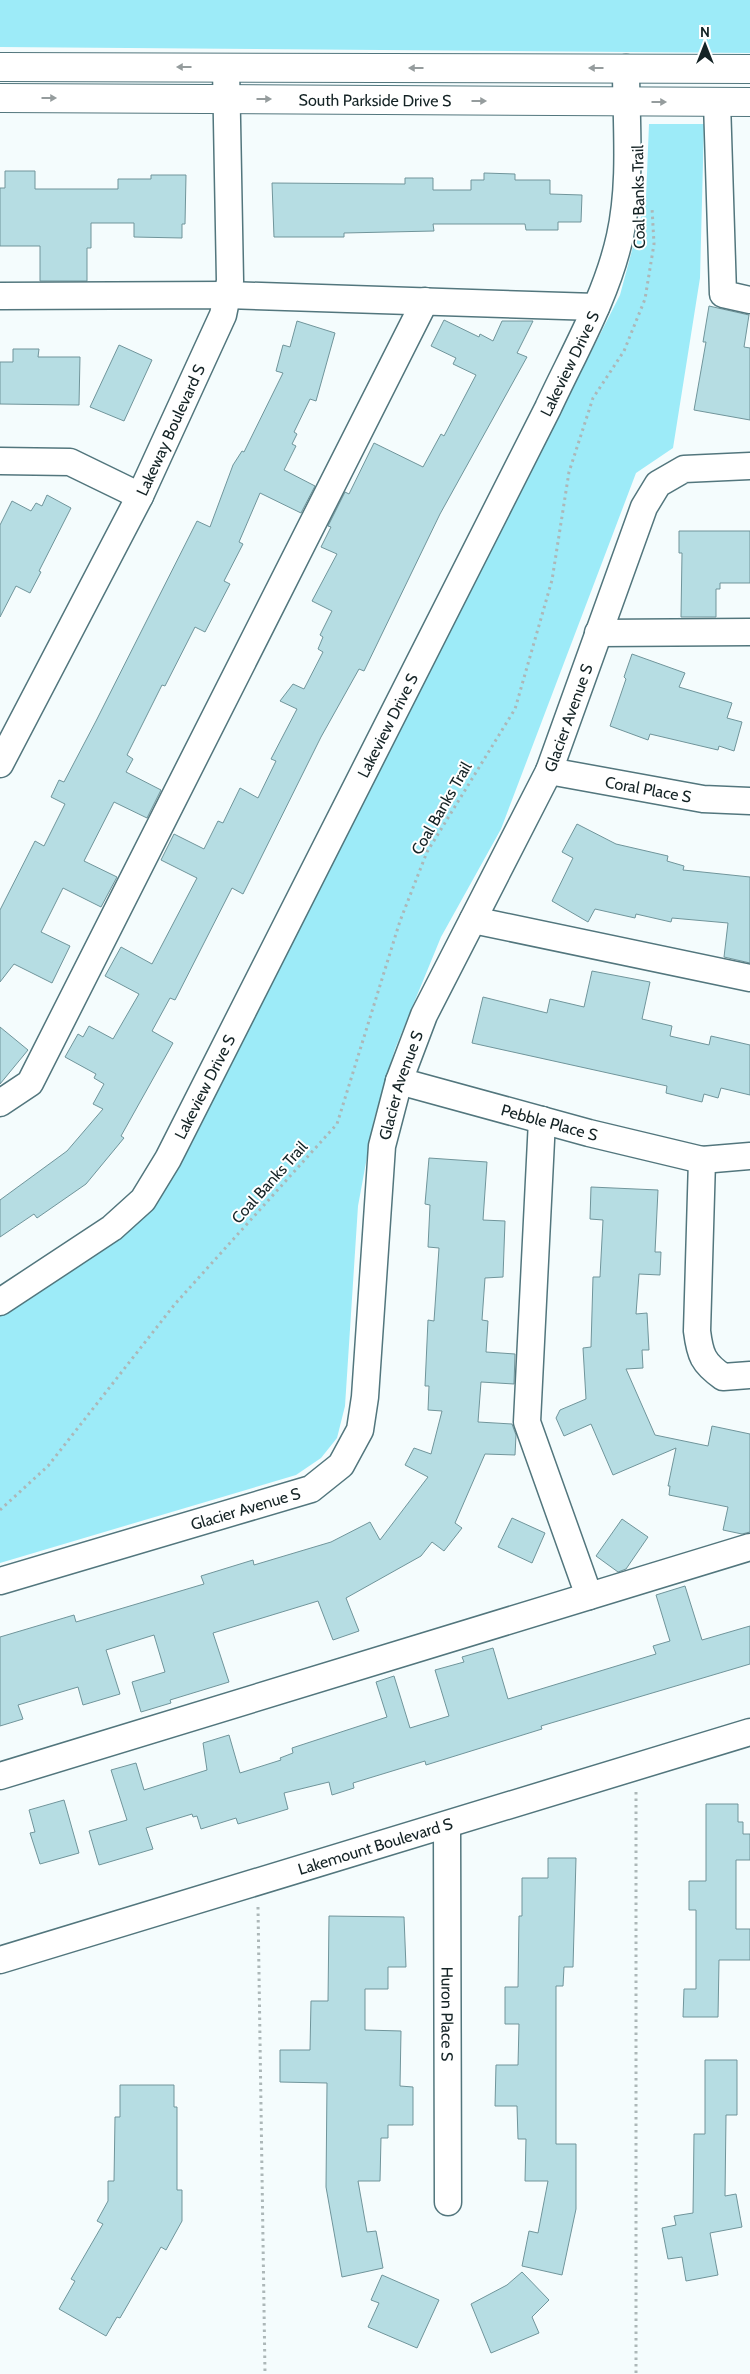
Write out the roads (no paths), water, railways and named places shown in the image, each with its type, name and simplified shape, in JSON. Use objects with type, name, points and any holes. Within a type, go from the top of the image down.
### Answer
[{"type":"main road","name":"South Parkside Drive S","points":[[0,66],[750,69]]},
{"type":"main road","name":"South Parkside Drive S","points":[[0,98],[750,102]]},
{"type":"street","name":"Lakeway Boulevard S","points":[[0,764],[140,496],[223,315],[230,281],[226,68]]},
{"type":"street","name":"Lakeview Drive S","points":[[0,1302],[112,1228],[143,1200],[168,1159],[544,417],[596,306],[620,237],[626,200],[626,68]]},
{"type":"street","points":[[717,102],[723,294],[750,300]]},
{"type":"street","points":[[0,296],[227,295],[596,306]]},
{"type":"street","points":[[0,1103],[30,1083],[425,301]]},
{"type":"street","points":[[0,461],[70,462],[140,496]]},
{"type":"street","name":"Glacier Avenue S","points":[[0,1581],[311,1489],[341,1465],[360,1430],[365,1397],[382,1146],[399,1081],[424,1015],[549,772],[644,507],[658,484],[684,469],[718,465],[750,466]]},
{"type":"street","points":[[598,632],[750,632]]},
{"type":"street","name":"Coral Place S","points":[[549,772],[703,799],[750,801]]},
{"type":"street","points":[[472,920],[750,978]]},
{"type":"street","name":"Pebble Place S","points":[[399,1081],[542,1120],[702,1160],[750,1156]]},
{"type":"street","points":[[542,1120],[527,1422],[589,1596]]},
{"type":"street","points":[[702,1160],[697,1331],[700,1353],[709,1367],[722,1377],[750,1375]]},
{"type":"street","points":[[0,1776],[750,1547]]},
{"type":"street","name":"Lakemount Boulevard S","points":[[0,1960],[750,1732]]},
{"type":"street","name":"Huron Place S","points":[[447,1825],[448,2202]]}]
